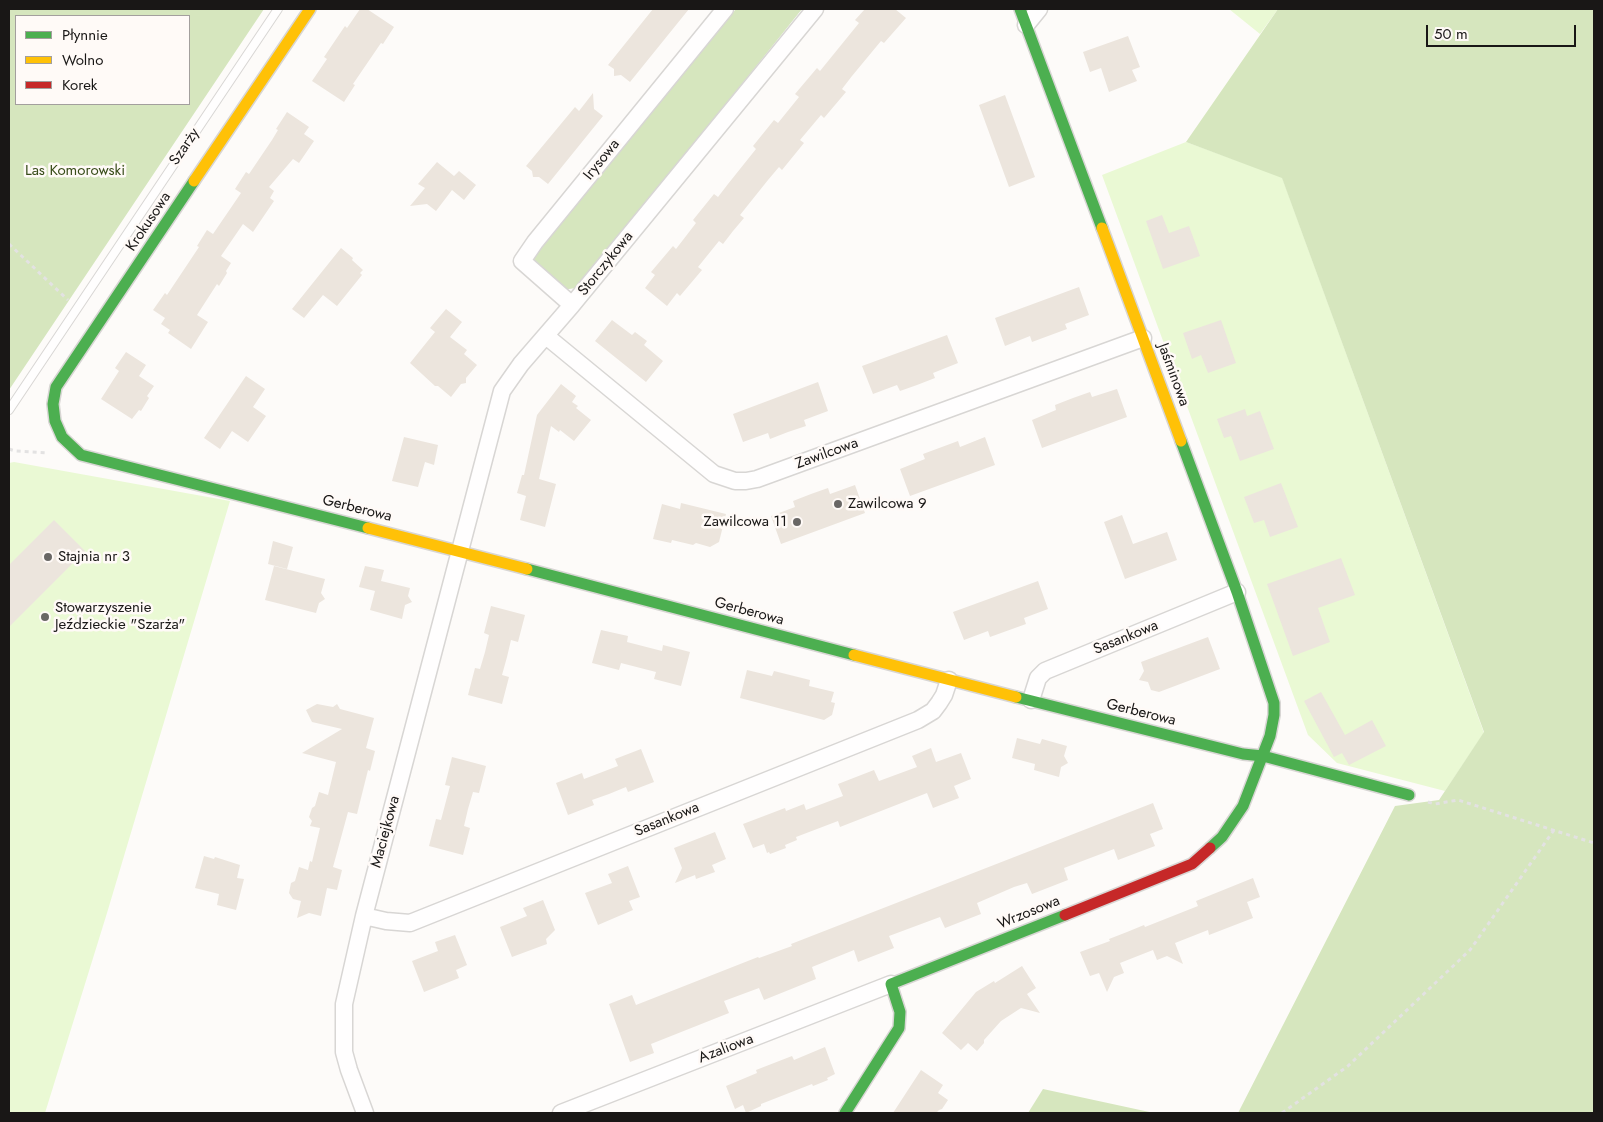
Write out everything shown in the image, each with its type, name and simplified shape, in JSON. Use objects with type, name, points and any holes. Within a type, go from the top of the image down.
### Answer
[{"type":"street","name":"Krokusowa","points":[[82,455],[68,444],[58,430],[53,404],[56,387],[310,9]]},
{"type":"street","name":"Irysowa","points":[[572,306],[522,262],[535,242],[725,9]]},
{"type":"street","name":"Storczykowa","points":[[460,551],[502,391],[521,364],[572,306],[815,9]]},
{"type":"street","name":"Jaśminowa","points":[[1020,9],[1237,592],[1274,703],[1270,736],[1263,756]]},
{"type":"street","points":[[1026,25],[1039,9]]},
{"type":"street","name":"Zawilcowa","points":[[546,336],[714,474],[740,481],[757,479],[1143,338]]},
{"type":"street","name":"Gerberowa","points":[[82,455],[460,551],[949,680],[1242,754],[1263,756],[1408,795]]},
{"type":"street","name":"Maciejkowa","points":[[365,1113],[348,1070],[344,1052],[344,1004],[364,916],[460,551]]},
{"type":"street","name":"Sasankowa","points":[[1031,700],[1038,678],[1045,671],[1237,592]]},
{"type":"street","name":"Sasankowa","points":[[364,916],[386,921],[410,923],[918,720],[932,711],[939,703],[949,680]]},
{"type":"street","name":"Wrzosowa","points":[[891,984],[1192,864],[1222,837],[1235,820],[1250,792],[1263,756]]},
{"type":"street","points":[[845,1113],[899,1028],[900,1012],[891,984]]},
{"type":"street","name":"Azaliowa","points":[[561,1113],[891,984]]},
{"type":"lane","name":"Szarży","points":[[9,410],[278,9]]},
{"type":"path","points":[[9,244],[77,309]]},
{"type":"path","points":[[9,449],[15,451]]},
{"type":"path","points":[[1408,795],[1435,804],[1458,800],[1594,843]]},
{"type":"path","points":[[1282,1113],[1348,1066],[1470,950],[1554,830]]},
{"type":"green space","name":"Las Komorowski","points":[[9,9],[264,9],[9,390]]},
{"type":"green space","points":[[736,9],[802,9],[585,280],[576,288],[562,290],[534,266],[532,257]]},
{"type":"green space","points":[[1229,9],[1278,9],[1260,34]]},
{"type":"green space","points":[[1278,9],[1594,9],[1594,1113],[1238,1113],[1395,806],[1439,800],[1484,732],[1282,178],[1186,142]]},
{"type":"green space","points":[[1186,142],[1282,177],[1484,733],[1445,791],[1337,763],[1308,735],[1102,175]]},
{"type":"green space","points":[[14,462],[230,501],[45,1113],[9,1113],[9,463]]},
{"type":"green space","points":[[1043,1089],[1154,1113],[1028,1113]]},
{"type":"building","points":[[360,9],[367,9],[394,27],[353,84],[355,85],[344,102],[312,81],[327,59],[324,57],[345,26],[347,28]]},
{"type":"building","points":[[653,9],[689,9],[630,82],[621,75],[614,76],[614,69],[608,65]]},
{"type":"building","points":[[865,9],[895,9],[906,18],[884,43],[881,41],[842,89],[846,92],[824,118],[821,115],[800,140],[804,143],[782,170],[779,167],[740,215],[744,218],[723,244],[719,241],[698,267],[702,270],[680,296],[677,293],[667,306],[645,288],[655,275],[651,272],[673,246],[676,249],[696,223],[693,220],[714,194],[718,197],[756,149],[753,146],[774,120],[778,123],[799,97],[795,94],[817,68],[820,71],[859,23],[855,20]]},
{"type":"building","points":[[1128,36],[1140,67],[1132,70],[1137,81],[1109,92],[1101,68],[1090,72],[1083,52]]},
{"type":"building","points":[[593,93],[594,109],[603,116],[548,184],[539,177],[533,177],[532,171],[526,166],[575,107],[579,111]]},
{"type":"building","points":[[1005,95],[1035,177],[1009,187],[979,105]]},
{"type":"building","points":[[287,112],[309,127],[304,134],[314,141],[299,163],[293,159],[269,187],[274,191],[270,198],[274,201],[253,232],[243,224],[221,256],[231,263],[219,286],[217,284],[197,315],[208,322],[191,349],[168,333],[170,330],[161,324],[165,318],[153,310],[165,293],[167,295],[199,247],[197,246],[207,230],[213,234],[241,193],[235,189],[246,172],[249,174],[272,140],[278,130],[276,129]]},
{"type":"building","points":[[437,162],[454,176],[459,171],[476,185],[464,200],[452,190],[436,211],[427,204],[410,206],[425,188],[418,184]]},
{"type":"building","points":[[1162,215],[1169,233],[1189,226],[1200,256],[1163,269],[1146,221]]},
{"type":"building","points":[[341,248],[363,270],[360,273],[362,275],[337,306],[323,295],[304,318],[292,309]]},
{"type":"building","points":[[1079,287],[1089,315],[1065,324],[1067,329],[1032,342],[1030,336],[1005,346],[995,318]]},
{"type":"building","points":[[446,309],[462,322],[450,337],[467,350],[464,354],[477,365],[466,378],[466,383],[461,384],[451,397],[438,386],[435,386],[410,363],[435,332],[430,328]]},
{"type":"building","points":[[612,320],[632,335],[635,332],[647,341],[644,345],[663,361],[646,382],[595,341]]},
{"type":"building","points":[[1221,320],[1236,363],[1208,373],[1201,355],[1192,359],[1183,333]]},
{"type":"building","points":[[947,335],[958,363],[933,373],[935,378],[917,385],[900,391],[897,385],[873,394],[862,366]]},
{"type":"building","points":[[126,352],[146,365],[139,376],[154,386],[147,396],[149,398],[141,411],[139,410],[132,419],[101,399],[119,371],[115,368]]},
{"type":"building","points":[[246,376],[265,389],[253,407],[266,416],[248,442],[232,431],[220,449],[204,438]]},
{"type":"building","points":[[818,382],[828,411],[804,420],[806,426],[770,439],[768,433],[743,442],[733,414]]},
{"type":"building","points":[[561,384],[576,396],[572,402],[578,406],[576,408],[591,420],[574,441],[560,430],[559,432],[551,426],[539,479],[556,484],[545,527],[520,520],[526,496],[517,493],[522,475],[524,475],[537,415]]},
{"type":"building","points":[[1117,389],[1127,417],[1042,448],[1032,420],[1056,410],[1055,405],[1073,398],[1090,392],[1092,397]]},
{"type":"building","points":[[1245,409],[1247,416],[1260,411],[1274,449],[1240,461],[1231,436],[1224,438],[1217,419]]},
{"type":"building","points":[[404,437],[438,445],[434,465],[425,462],[418,487],[392,481]]},
{"type":"building","points":[[985,437],[995,465],[910,496],[900,469],[925,459],[923,454],[958,441],[960,447]]},
{"type":"building","points":[[1281,483],[1298,527],[1270,537],[1264,520],[1254,523],[1244,497]]},
{"type":"building","points":[[855,485],[865,513],[781,544],[771,516],[795,507],[793,501],[811,494],[828,488],[830,494]]},
{"type":"building","points":[[681,503],[726,514],[719,542],[710,547],[696,543],[693,545],[672,540],[671,543],[653,539],[662,504],[680,509]]},
{"type":"building","points":[[1122,515],[1133,544],[1167,532],[1177,560],[1125,579],[1104,522]]},
{"type":"building","name":"Stajnia nr 3","points":[[54,520],[85,551],[9,627],[9,565]]},
{"type":"building","points":[[273,541],[293,547],[287,569],[268,564]]},
{"type":"building","points":[[1341,558],[1355,595],[1318,608],[1330,642],[1293,656],[1267,584]]},
{"type":"building","points":[[274,566],[325,579],[321,593],[325,599],[319,603],[316,613],[265,600]]},
{"type":"building","points":[[365,566],[384,570],[381,581],[410,588],[408,596],[412,602],[405,605],[402,619],[370,610],[375,591],[359,587]]},
{"type":"building","points":[[1038,581],[1048,609],[1024,618],[1026,624],[990,637],[988,631],[964,640],[953,612]]},
{"type":"building","points":[[491,606],[525,615],[518,642],[511,640],[502,675],[509,677],[502,704],[468,695],[475,668],[480,669],[485,652],[489,635],[484,633]]},
{"type":"building","points":[[601,630],[628,636],[627,642],[662,651],[663,645],[690,652],[681,686],[654,679],[656,672],[621,663],[619,670],[592,663]]},
{"type":"building","points":[[1208,637],[1220,669],[1159,692],[1151,690],[1148,682],[1139,680],[1144,671],[1141,662]]},
{"type":"building","points":[[747,670],[772,676],[774,671],[810,680],[809,686],[834,692],[831,702],[835,703],[832,715],[824,720],[740,698]]},
{"type":"building","points":[[1321,692],[1345,735],[1372,720],[1386,746],[1349,765],[1342,753],[1334,757],[1304,701]]},
{"type":"building","points":[[317,704],[333,707],[337,704],[340,709],[374,718],[366,748],[375,751],[370,771],[368,770],[357,814],[348,812],[333,867],[342,870],[337,890],[327,888],[321,916],[309,913],[297,918],[301,901],[293,899],[289,893],[291,883],[295,881],[299,867],[308,870],[310,861],[312,862],[320,828],[310,826],[312,821],[309,817],[319,792],[328,795],[336,762],[302,753],[342,729],[312,722],[306,710]]},
{"type":"building","points":[[1017,738],[1040,744],[1042,739],[1067,746],[1064,756],[1068,763],[1061,767],[1059,777],[1034,770],[1035,764],[1012,758]]},
{"type":"building","points":[[931,748],[936,762],[961,753],[971,779],[954,786],[959,798],[933,808],[927,793],[840,827],[838,821],[796,837],[797,840],[785,845],[786,848],[770,854],[769,852],[767,853],[764,844],[753,848],[743,824],[785,808],[786,811],[804,804],[806,810],[843,796],[838,784],[874,770],[879,781],[917,767],[912,756]]},
{"type":"building","points":[[641,749],[654,782],[628,792],[626,787],[592,800],[594,805],[568,815],[556,783],[582,773],[584,779],[618,766],[615,759]]},
{"type":"building","points":[[452,757],[486,766],[479,793],[473,792],[468,809],[464,826],[470,828],[463,855],[429,846],[436,819],[441,820],[450,786],[445,785]]},
{"type":"building","points":[[1153,803],[1163,829],[1150,834],[1155,846],[1118,860],[1114,849],[1064,868],[1068,880],[1032,894],[1027,883],[1014,887],[977,903],[981,914],[945,928],[940,917],[889,936],[894,948],[858,962],[854,950],[812,967],[816,979],[764,1000],[759,988],[724,1001],[729,1013],[651,1044],[654,1053],[630,1062],[609,1004],[632,995],[636,1005],[758,957],[792,946],[791,944]]},
{"type":"building","points":[[715,832],[726,859],[712,865],[715,872],[696,879],[695,875],[675,883],[682,868],[674,848]]},
{"type":"building","points":[[204,856],[214,859],[215,857],[240,865],[237,878],[244,879],[236,910],[217,905],[219,894],[195,888]]},
{"type":"building","points":[[628,866],[640,897],[629,901],[633,910],[598,925],[585,893],[612,883],[608,874]]},
{"type":"building","points":[[1253,878],[1260,897],[1247,902],[1253,918],[1209,935],[1208,930],[1175,943],[1183,964],[1167,956],[1157,960],[1153,950],[1120,963],[1124,973],[1114,977],[1107,992],[1099,973],[1090,976],[1080,952],[1110,941],[1109,939],[1144,925],[1145,927],[1198,906],[1196,901]]},
{"type":"building","points":[[543,900],[555,930],[546,939],[547,944],[512,957],[500,927],[527,916],[523,908]]},
{"type":"building","points":[[455,935],[467,965],[456,970],[459,978],[424,992],[412,961],[438,951],[435,942]]},
{"type":"building","points":[[1022,966],[1036,988],[1027,994],[1040,1013],[1021,1008],[1001,1021],[977,1051],[968,1043],[961,1050],[942,1033],[976,992],[994,981],[995,983]]},
{"type":"building","points":[[825,1047],[835,1074],[827,1078],[828,1080],[813,1086],[812,1084],[761,1104],[761,1106],[746,1113],[743,1105],[735,1109],[726,1086],[757,1073],[756,1070],[792,1056],[794,1060]]},
{"type":"building","points":[[921,1070],[943,1085],[938,1093],[948,1100],[942,1109],[936,1113],[893,1113]]},
{"type":"traffic: fast","points":[[1020,9],[1102,228]]},
{"type":"traffic: fast","points":[[194,181],[56,387],[53,404],[55,421],[62,437],[81,455],[368,528]]},
{"type":"traffic: fast","points":[[1181,441],[1237,592],[1274,703],[1270,736],[1243,806],[1222,837],[1210,848]]},
{"type":"traffic: fast","points":[[527,569],[854,655]]},
{"type":"traffic: fast","points":[[1016,697],[1243,754],[1263,756],[1409,795]]},
{"type":"traffic: fast","points":[[845,1113],[899,1028],[900,1012],[891,984],[1065,915]]},
{"type":"traffic: slow","points":[[194,181],[310,9]]},
{"type":"traffic: slow","points":[[1102,228],[1181,441]]},
{"type":"traffic: slow","points":[[368,528],[527,569]]},
{"type":"traffic: slow","points":[[854,655],[1016,697]]},
{"type":"traffic: jam","points":[[1065,915],[1192,864],[1210,848]]},
{"type":"place","name":"Zawilcowa 9","points":[[838,504]]},
{"type":"place","name":"Zawilcowa 11","points":[[797,522]]},
{"type":"place","name":"Stajnia nr 3","points":[[48,557]]},
{"type":"place","name":"Stowarzyszenie Jeździeckie \"Szarża\"","points":[[45,617]]}]
